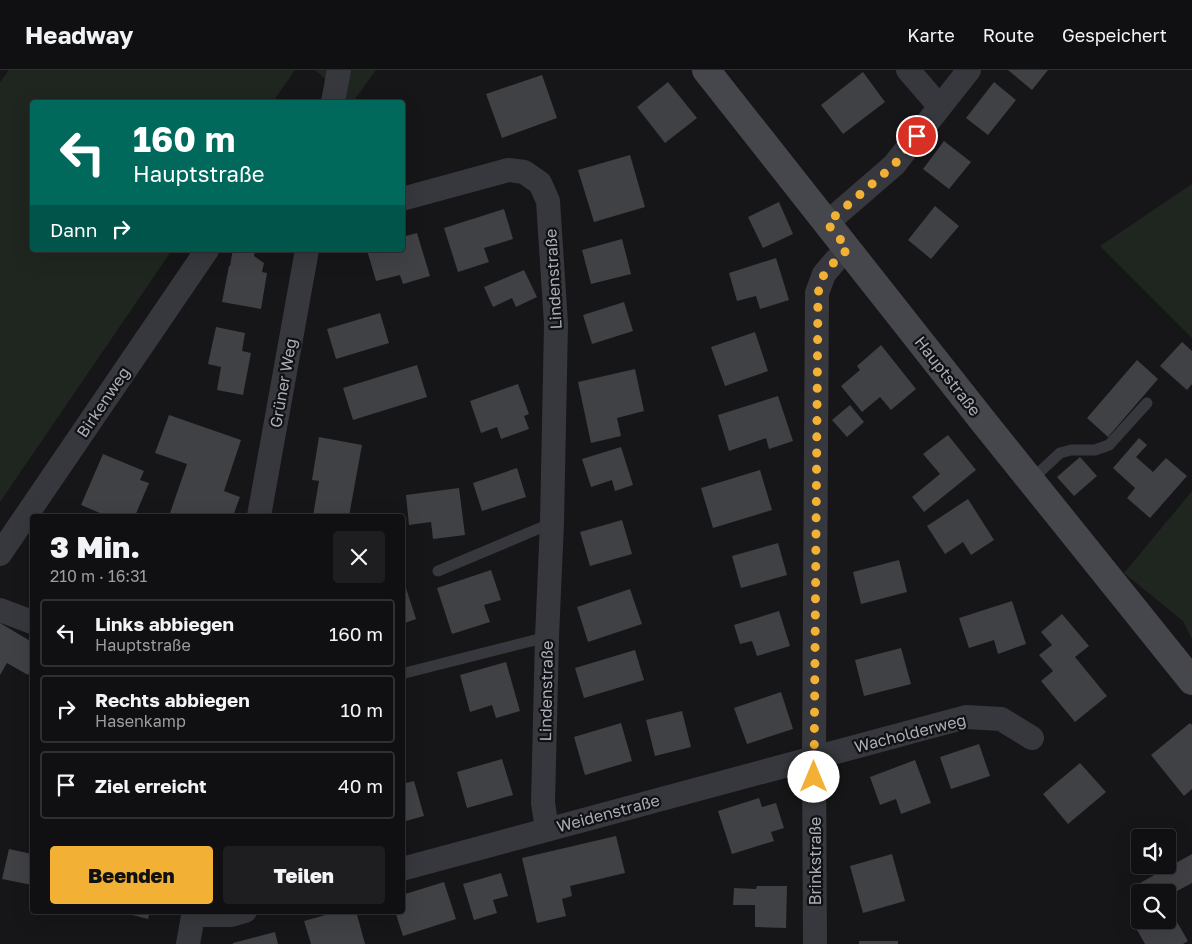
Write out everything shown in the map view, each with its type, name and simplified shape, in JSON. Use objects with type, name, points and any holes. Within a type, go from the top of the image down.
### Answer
[{"type":"street","name":"Hauptstraße","points":[[706,70],[1030,480],[1192,681]]},
{"type":"street","points":[[908,70],[940,107]]},
{"type":"street","points":[[827,223],[894,165],[969,70]]},
{"type":"street","points":[[317,100],[336,85]]},
{"type":"street","name":"Lindenstraße","points":[[405,198],[508,170],[524,172],[540,183],[548,201],[556,324],[543,803],[547,830]]},
{"type":"street","name":"Brinkstraße","points":[[815,944],[814,758],[818,293],[824,274],[848,249]]},
{"type":"street","name":"Birkenweg","points":[[0,554],[206,252]]},
{"type":"street","name":"Grüner Weg","points":[[259,514],[307,252]]},
{"type":"street","points":[[0,610],[30,621]]},
{"type":"street","name":"Wacholderweg","points":[[814,758],[966,717],[1001,719],[1032,738]]},
{"type":"street","name":"Weidenstraße","points":[[405,868],[814,758]]},
{"type":"street","points":[[188,944],[193,914]]},
{"type":"street","points":[[212,914],[235,914]]},
{"type":"lane","points":[[1030,480],[1060,453],[1071,450],[1095,450],[1109,444],[1146,403]]},
{"type":"lane","points":[[438,571],[552,523]]},
{"type":"lane","points":[[405,673],[547,637]]},
{"type":"shaded area","points":[[9,70],[295,70],[274,100],[30,100],[30,252],[171,252],[0,502],[0,82]]},
{"type":"shaded area","points":[[315,70],[376,70],[354,100],[349,100]]},
{"type":"shaded area","points":[[1192,184],[1192,338],[1100,246]]},
{"type":"shaded area","points":[[1192,491],[1192,639],[1183,621],[1124,573]]},
{"type":"building","points":[[1008,70],[1048,70],[1032,90]]},
{"type":"building","points":[[863,72],[885,102],[843,134],[821,105]]},
{"type":"building","points":[[542,75],[557,118],[502,138],[486,94]]},
{"type":"building","points":[[668,82],[697,118],[665,143],[637,107]]},
{"type":"building","points":[[994,82],[1016,100],[988,135],[966,118]]},
{"type":"building","points":[[944,141],[971,162],[949,189],[923,169]]},
{"type":"building","points":[[630,155],[645,207],[594,222],[578,170]]},
{"type":"building","points":[[779,202],[793,234],[763,248],[748,217]]},
{"type":"building","points":[[935,206],[959,226],[931,259],[908,240]]},
{"type":"building","points":[[504,209],[513,239],[484,248],[489,262],[458,272],[444,228]]},
{"type":"building","points":[[417,233],[430,276],[403,284],[400,275],[376,281],[368,252],[405,252],[405,236]]},
{"type":"building","points":[[622,239],[631,274],[591,284],[582,250]]},
{"type":"building","points":[[234,252],[255,252],[254,256],[264,263],[262,272],[267,273],[261,309],[222,302]]},
{"type":"building","points":[[776,258],[789,300],[760,309],[756,296],[737,301],[729,273]]},
{"type":"building","points":[[524,270],[537,297],[516,307],[512,298],[493,307],[484,287]]},
{"type":"building","points":[[624,302],[633,331],[592,344],[583,315]]},
{"type":"building","points":[[380,313],[389,343],[336,359],[327,329]]},
{"type":"building","points":[[216,327],[245,333],[242,351],[251,353],[243,395],[217,390],[221,367],[208,364]]},
{"type":"building","points":[[755,332],[768,371],[725,386],[711,347]]},
{"type":"building","points":[[1182,342],[1192,351],[1192,384],[1187,390],[1160,366]]},
{"type":"building","points":[[881,345],[916,389],[891,410],[880,397],[862,412],[841,386],[860,370],[857,366]]},
{"type":"building","points":[[1137,360],[1158,379],[1108,437],[1087,418]]},
{"type":"building","points":[[417,365],[427,397],[353,420],[343,388]]},
{"type":"building","points":[[635,369],[644,411],[617,418],[621,436],[591,443],[578,382]]},
{"type":"building","points":[[518,384],[529,414],[524,416],[529,429],[501,439],[497,427],[481,433],[470,401]]},
{"type":"building","points":[[778,396],[793,441],[769,449],[766,438],[729,451],[718,415]]},
{"type":"building","points":[[850,405],[864,422],[847,437],[832,420]]},
{"type":"building","points":[[169,415],[241,440],[224,491],[240,497],[234,514],[170,514],[187,464],[155,453]]},
{"type":"building","points":[[948,435],[976,470],[924,512],[912,497],[940,474],[923,454]]},
{"type":"building","points":[[319,437],[362,445],[349,514],[313,514],[319,481],[312,480]]},
{"type":"building","points":[[1139,438],[1147,445],[1136,457],[1153,472],[1166,458],[1187,476],[1150,518],[1127,498],[1135,488],[1113,468]]},
{"type":"building","points":[[621,447],[633,485],[615,491],[612,480],[591,487],[582,459]]},
{"type":"building","points":[[103,454],[144,471],[140,480],[149,483],[136,514],[102,514],[81,505]]},
{"type":"building","points":[[1080,457],[1097,476],[1074,496],[1057,477]]},
{"type":"building","points":[[517,468],[526,497],[482,511],[473,483]]},
{"type":"building","points":[[760,470],[772,510],[713,528],[701,488]]},
{"type":"building","points":[[459,488],[465,535],[433,539],[431,522],[409,525],[406,495]]},
{"type":"building","points":[[968,499],[994,540],[971,555],[963,542],[945,554],[927,526]]},
{"type":"building","points":[[622,520],[632,554],[590,566],[580,532]]},
{"type":"building","points":[[778,543],[787,575],[741,588],[732,556]]},
{"type":"building","points":[[899,560],[907,592],[861,604],[853,572]]},
{"type":"building","points":[[491,570],[501,600],[484,605],[490,622],[452,634],[437,588]]},
{"type":"building","points":[[405,585],[416,619],[405,623]]},
{"type":"building","points":[[630,589],[642,624],[588,642],[577,607]]},
{"type":"building","points":[[1012,601],[1026,644],[998,654],[994,640],[969,648],[959,618]]},
{"type":"building","points":[[779,611],[790,646],[757,656],[752,641],[740,644],[734,625]]},
{"type":"building","points":[[1062,614],[1089,646],[1075,657],[1107,696],[1075,722],[1041,681],[1053,671],[1039,655],[1052,645],[1041,632]]},
{"type":"building","points":[[0,623],[30,641],[30,671],[28,675],[7,663],[0,675]]},
{"type":"building","points":[[901,648],[911,684],[864,696],[855,660]]},
{"type":"building","points":[[635,650],[644,680],[584,698],[575,668]]},
{"type":"building","points":[[506,662],[520,711],[496,718],[492,705],[470,712],[460,675]]},
{"type":"building","points":[[781,692],[793,729],[747,744],[734,708]]},
{"type":"building","points":[[682,711],[691,747],[655,756],[646,720]]},
{"type":"building","points":[[621,723],[632,761],[585,775],[574,737]]},
{"type":"building","points":[[1190,723],[1192,725],[1192,789],[1184,796],[1151,755]]},
{"type":"building","points":[[979,744],[990,776],[951,789],[940,757]]},
{"type":"building","points":[[502,759],[513,795],[467,808],[457,772]]},
{"type":"building","points":[[915,760],[931,803],[901,814],[896,799],[880,805],[870,777]]},
{"type":"building","points":[[1080,763],[1106,792],[1068,824],[1043,794]]},
{"type":"building","points":[[414,781],[424,816],[405,821],[405,783]]},
{"type":"building","points":[[759,798],[762,807],[776,803],[784,828],[771,832],[774,841],[732,854],[718,811]]},
{"type":"building","points":[[616,836],[625,873],[570,886],[572,896],[562,899],[566,916],[537,923],[522,858]]},
{"type":"building","points":[[9,849],[30,854],[30,885],[2,879]]},
{"type":"building","points":[[892,854],[905,901],[863,913],[850,866]]},
{"type":"building","points":[[1192,854],[1192,883],[1176,892],[1176,884],[1141,884],[1156,874],[1176,874],[1176,863]]},
{"type":"building","points":[[501,873],[508,896],[493,900],[497,913],[474,920],[463,884]]},
{"type":"building","points":[[444,882],[456,919],[403,936],[396,914],[405,914],[405,894]]},
{"type":"building","points":[[757,886],[787,886],[786,928],[755,927],[755,905],[733,905],[734,888],[756,889]]},
{"type":"building","points":[[129,914],[149,914],[148,919]]},
{"type":"building","points":[[329,914],[357,914],[365,944],[311,944],[304,921]]},
{"type":"building","points":[[1176,920],[1188,941],[1183,944],[1145,944],[1137,929],[1176,929]]},
{"type":"building","points":[[275,932],[278,944],[233,944],[233,943]]},
{"type":"building","points":[[859,941],[898,941],[898,944],[859,944]]},
{"type":"route","points":[[814,777],[818,293],[824,274],[848,249],[827,223],[894,165],[917,136]]}]
